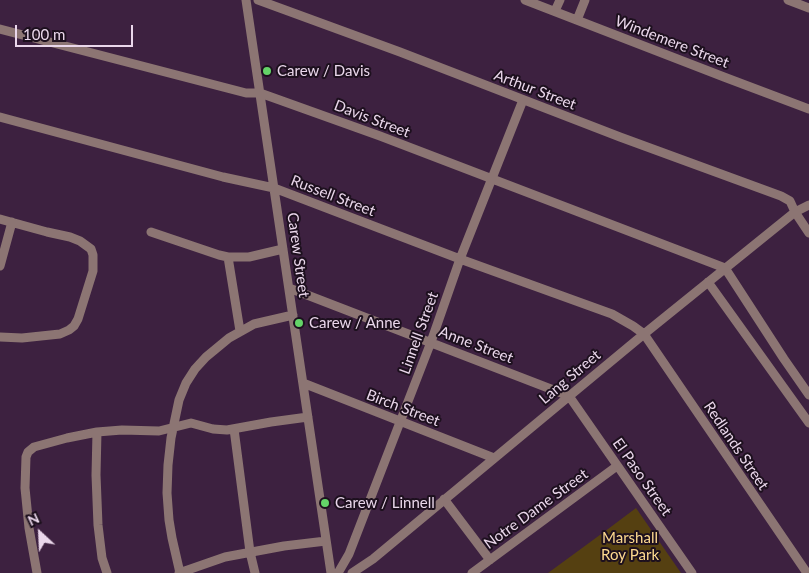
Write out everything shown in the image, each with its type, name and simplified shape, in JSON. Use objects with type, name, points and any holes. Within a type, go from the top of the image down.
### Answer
[{"type":"street","name":"Carew Street","points":[[246,0],[331,573]]},
{"type":"street","name":"Arthur Street","points":[[258,0],[782,196],[790,201],[809,233]]},
{"type":"street","name":"Windemere Street","points":[[525,0],[809,108]]},
{"type":"street","points":[[556,11],[560,0]]},
{"type":"street","points":[[577,20],[585,0]]},
{"type":"street","points":[[788,0],[809,8]]},
{"type":"street","name":"Davis Street","points":[[0,29],[246,93],[260,93],[725,268]]},
{"type":"street","name":"Linnell Street","points":[[338,573],[349,554],[431,342],[460,259],[523,100]]},
{"type":"street","name":"Russell Street","points":[[0,117],[223,177],[274,188],[460,259],[612,314],[644,334]]},
{"type":"street","name":"Lang Street","points":[[352,573],[373,559],[725,268],[795,212],[809,206]]},
{"type":"street","points":[[0,219],[70,237],[91,249],[93,255],[93,271],[74,326],[60,334],[22,338],[0,337]]},
{"type":"street","points":[[0,266],[12,222]]},
{"type":"street","points":[[151,232],[228,257],[249,256],[283,250]]},
{"type":"street","points":[[228,257],[240,331]]},
{"type":"street","points":[[725,268],[809,395]]},
{"type":"street","points":[[708,282],[809,423]]},
{"type":"street","name":"Anne Street","points":[[289,288],[569,396]]},
{"type":"street","points":[[293,314],[254,324],[240,331],[206,357],[186,383],[179,400],[173,427],[168,465],[167,493],[170,529],[180,573],[225,557],[284,546],[326,541]]},
{"type":"street","name":"Redlands Street","points":[[644,334],[807,573]]},
{"type":"street","points":[[781,384],[794,374]]},
{"type":"street","name":"Birch Street","points":[[303,383],[494,458]]},
{"type":"street","name":"El Paso Street","points":[[569,396],[692,573]]},
{"type":"street","points":[[37,573],[25,492],[26,457],[34,446],[97,432],[122,430],[159,431],[191,423],[220,430],[308,417]]},
{"type":"street","points":[[234,429],[250,552],[255,573]]},
{"type":"street","points":[[97,432],[98,525],[102,558],[107,573]]},
{"type":"street","name":"Notre Dame Street","points":[[472,573],[617,466]]},
{"type":"street","points":[[444,499],[490,560]]},
{"type":"green space","name":"Marshall Roy Park","points":[[636,508],[681,573],[548,573],[608,529]]},
{"type":"place","name":"Carew / Davis","points":[[267,71]]},
{"type":"place","name":"Carew / Anne","points":[[299,323]]},
{"type":"place","name":"Carew / Linnell","points":[[325,503]]}]
